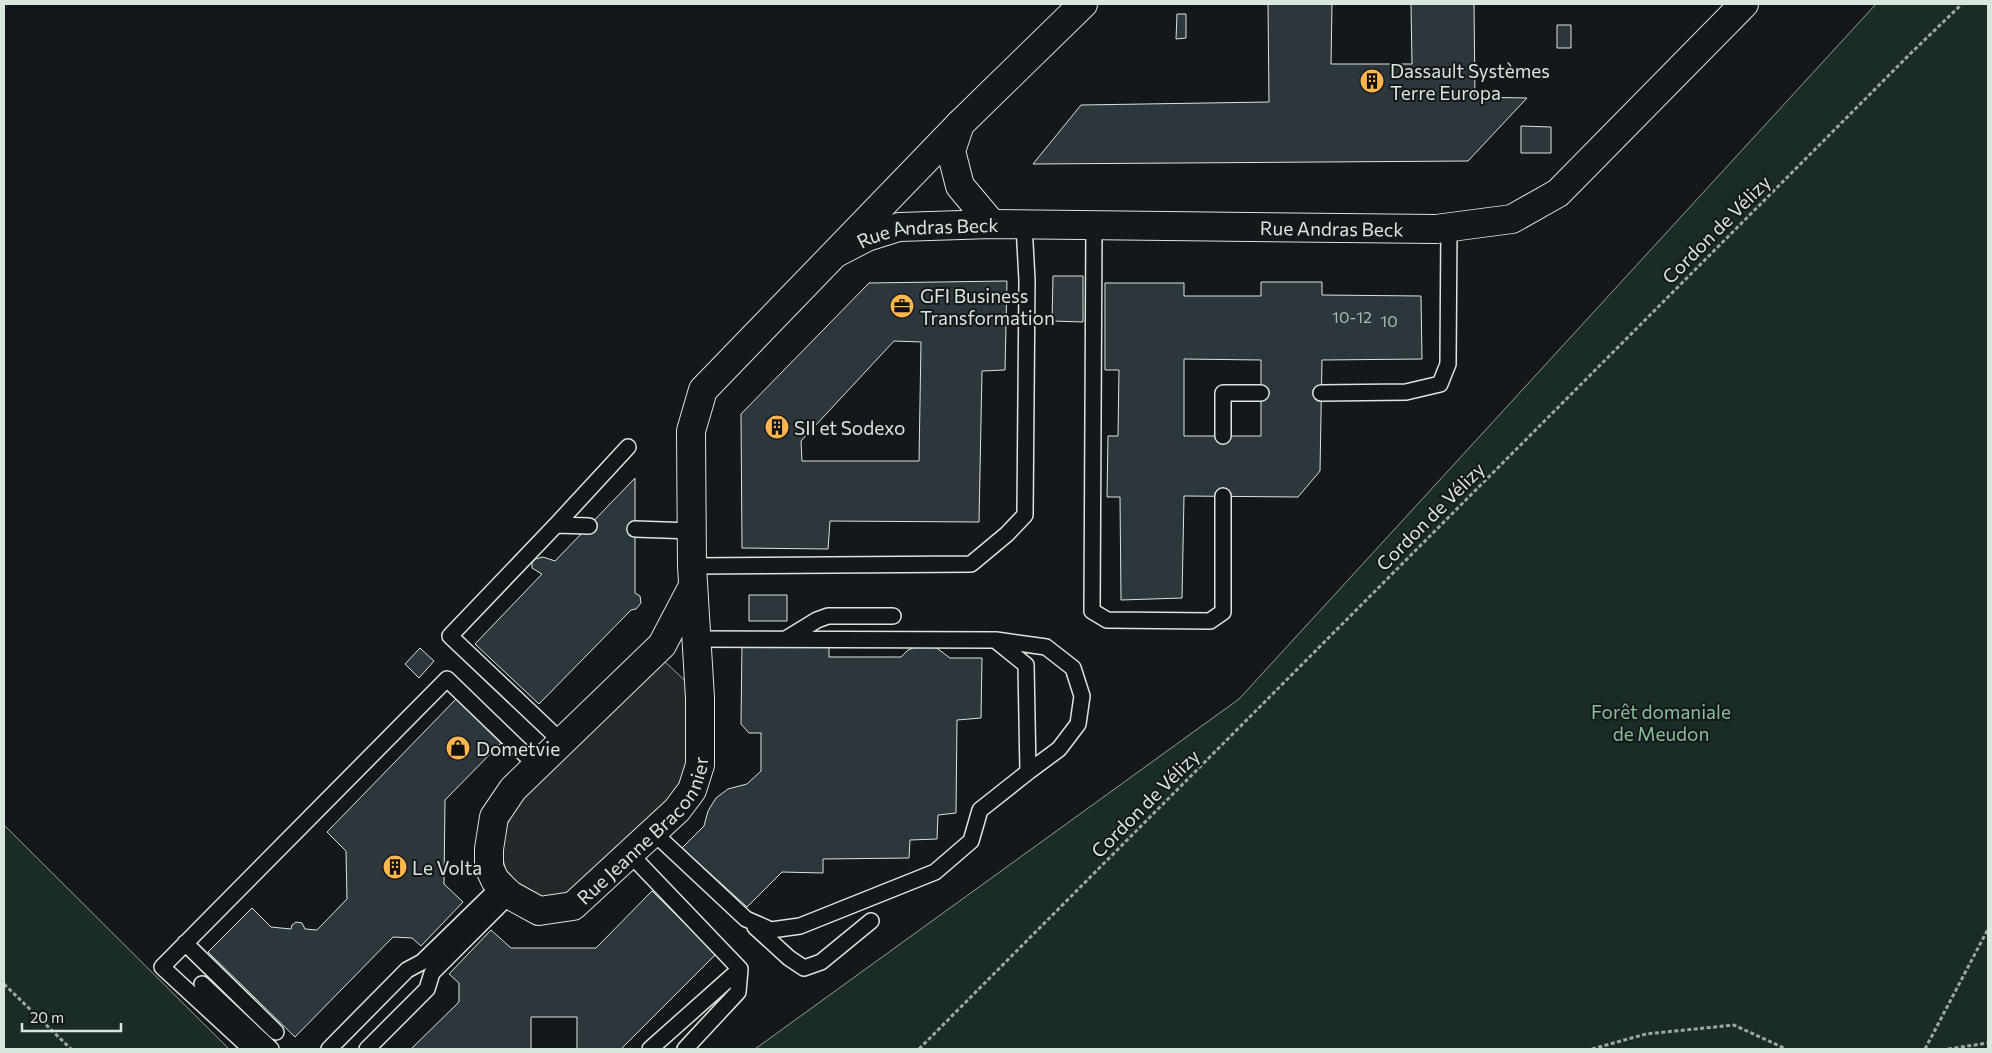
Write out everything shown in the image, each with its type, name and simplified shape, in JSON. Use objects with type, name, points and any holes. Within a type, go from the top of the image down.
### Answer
[{"type":"street","name":"Rue Jeanne Braconnier","points":[[693,576],[662,645],[513,789],[494,817],[489,849],[490,867],[505,890],[539,911],[573,906],[678,810],[692,790],[700,765],[700,698],[693,576],[692,431],[703,390],[960,124],[1083,4]]},
{"type":"street","name":"Rue Andras Beck","points":[[838,252],[868,237],[899,227],[992,224],[1436,229],[1512,219],[1558,193],[1744,4]]},
{"type":"street","name":"Rue Jeanne Braconnier","points":[[960,124],[951,151],[960,186],[992,224]]},
{"type":"lane","points":[[693,576],[972,564],[1007,534],[1025,515],[1027,280],[1024,225]]},
{"type":"lane","points":[[1094,225],[1092,611],[1107,620],[1210,621],[1223,612],[1223,496]]},
{"type":"lane","points":[[1322,392],[1406,392],[1440,384],[1448,364],[1449,227]]},
{"type":"lane","points":[[1223,436],[1223,393],[1261,393]]},
{"type":"lane","points":[[562,742],[450,636],[628,447]]},
{"type":"lane","points":[[556,525],[589,526]]},
{"type":"lane","points":[[635,529],[692,531]]},
{"type":"lane","points":[[784,639],[817,620],[828,616],[893,616]]},
{"type":"lane","points":[[696,639],[995,640],[1046,647],[1073,668],[1082,696],[1078,724],[1058,749],[980,810],[971,841],[935,872],[800,926],[771,930],[746,918]]},
{"type":"lane","points":[[995,640],[1026,665],[1028,772]]},
{"type":"lane","points":[[251,1049],[162,967],[447,679],[537,766]]},
{"type":"lane","points":[[653,832],[789,958],[804,968],[821,962],[871,921]]},
{"type":"lane","points":[[630,854],[740,969],[738,992],[685,1049]]},
{"type":"lane","points":[[329,1049],[407,970],[422,962],[505,890]]},
{"type":"lane","points":[[367,1049],[427,989],[432,973],[505,890]]},
{"type":"lane","points":[[185,943],[276,1032]]},
{"type":"lane","points":[[650,1049],[740,969]]},
{"type":"lane","points":[[202,984],[271,1049]]},
{"type":"path","name":"Cordon de Vélizy","points":[[919,1049],[1962,4]]},
{"type":"path","points":[[1925,1049],[1988,929]]},
{"type":"path","points":[[4,984],[71,1049]]},
{"type":"path","points":[[1592,1049],[1646,1034],[1734,1024],[1786,1049]]},
{"type":"path","points":[[1948,1049],[1988,1043]]},
{"type":"green space","name":"Forêt domaniale de Meudon","points":[[1876,4],[1988,4],[1988,1049],[755,1049],[1239,699]]},
{"type":"green space","points":[[4,825],[229,1049],[4,1049]]},
{"type":"shaded area","points":[[662,659],[692,687],[693,758],[681,789],[560,899],[540,898],[521,887],[506,870],[501,852],[504,830],[520,802]]},
{"type":"building","name":"Dassault Systèmes Terre Europa","points":[[1268,4],[1332,4],[1331,64],[1412,64],[1411,4],[1474,4],[1475,97],[1527,98],[1468,161],[1033,164],[1081,105],[1269,102]]},
{"type":"building","points":[[1177,14],[1186,14],[1186,38],[1176,39]]},
{"type":"building","points":[[1557,25],[1571,25],[1571,48],[1557,48]]},
{"type":"building","points":[[1521,126],[1551,127],[1551,153],[1521,153]]},
{"type":"building","points":[[1053,276],[1083,276],[1083,322],[1052,321]]},
{"type":"building","name":"SII et Sodexo","points":[[1007,281],[1005,370],[982,371],[979,522],[830,521],[828,549],[742,548],[741,414],[869,283]],"holes":[[[894,341],[921,342],[919,461],[802,461],[801,441]]]},
{"type":"building","points":[[1261,282],[1322,282],[1322,295],[1421,296],[1422,359],[1322,360],[1320,471],[1298,497],[1184,496],[1182,598],[1121,600],[1120,497],[1107,497],[1108,436],[1118,436],[1119,370],[1105,370],[1105,283],[1184,283],[1184,296],[1261,296]],"holes":[[[1184,359],[1261,360],[1261,436],[1184,436]]]},
{"type":"building","points":[[635,478],[635,593],[640,596],[641,603],[636,609],[631,610],[539,704],[475,644],[542,574],[532,568],[532,563],[535,559],[543,557],[555,561]]},
{"type":"building","points":[[749,595],[787,595],[787,621],[749,621]]},
{"type":"building","points":[[742,645],[829,645],[829,657],[901,657],[908,650],[918,646],[934,646],[950,658],[982,658],[981,718],[957,720],[956,813],[938,815],[937,839],[910,840],[909,858],[823,859],[823,873],[782,872],[747,907],[682,848],[704,826],[708,811],[716,798],[728,789],[747,784],[761,771],[761,733],[749,733],[741,724]]},
{"type":"building","points":[[420,648],[434,661],[419,678],[405,664]]},
{"type":"building","name":"Le Volta","points":[[457,698],[502,742],[445,800],[444,884],[463,902],[421,946],[412,938],[393,937],[295,1037],[208,952],[252,908],[271,927],[291,929],[292,925],[296,922],[302,923],[305,929],[317,930],[347,899],[346,851],[327,832]]},
{"type":"building","points":[[652,891],[716,954],[621,1049],[577,1049],[577,1017],[531,1017],[531,1049],[411,1049],[459,1002],[459,983],[449,974],[491,930],[511,948],[596,948]]},
{"type":"place","name":"Dassault Systèmes Terre Europa","points":[[1372,81]]},
{"type":"place","name":"GFI Business Transformation","points":[[902,306]]},
{"type":"place","name":"SII et Sodexo","points":[[777,427]]},
{"type":"place","name":"Dometvie","points":[[458,748]]},
{"type":"place","name":"Le Volta","points":[[395,867]]}]
